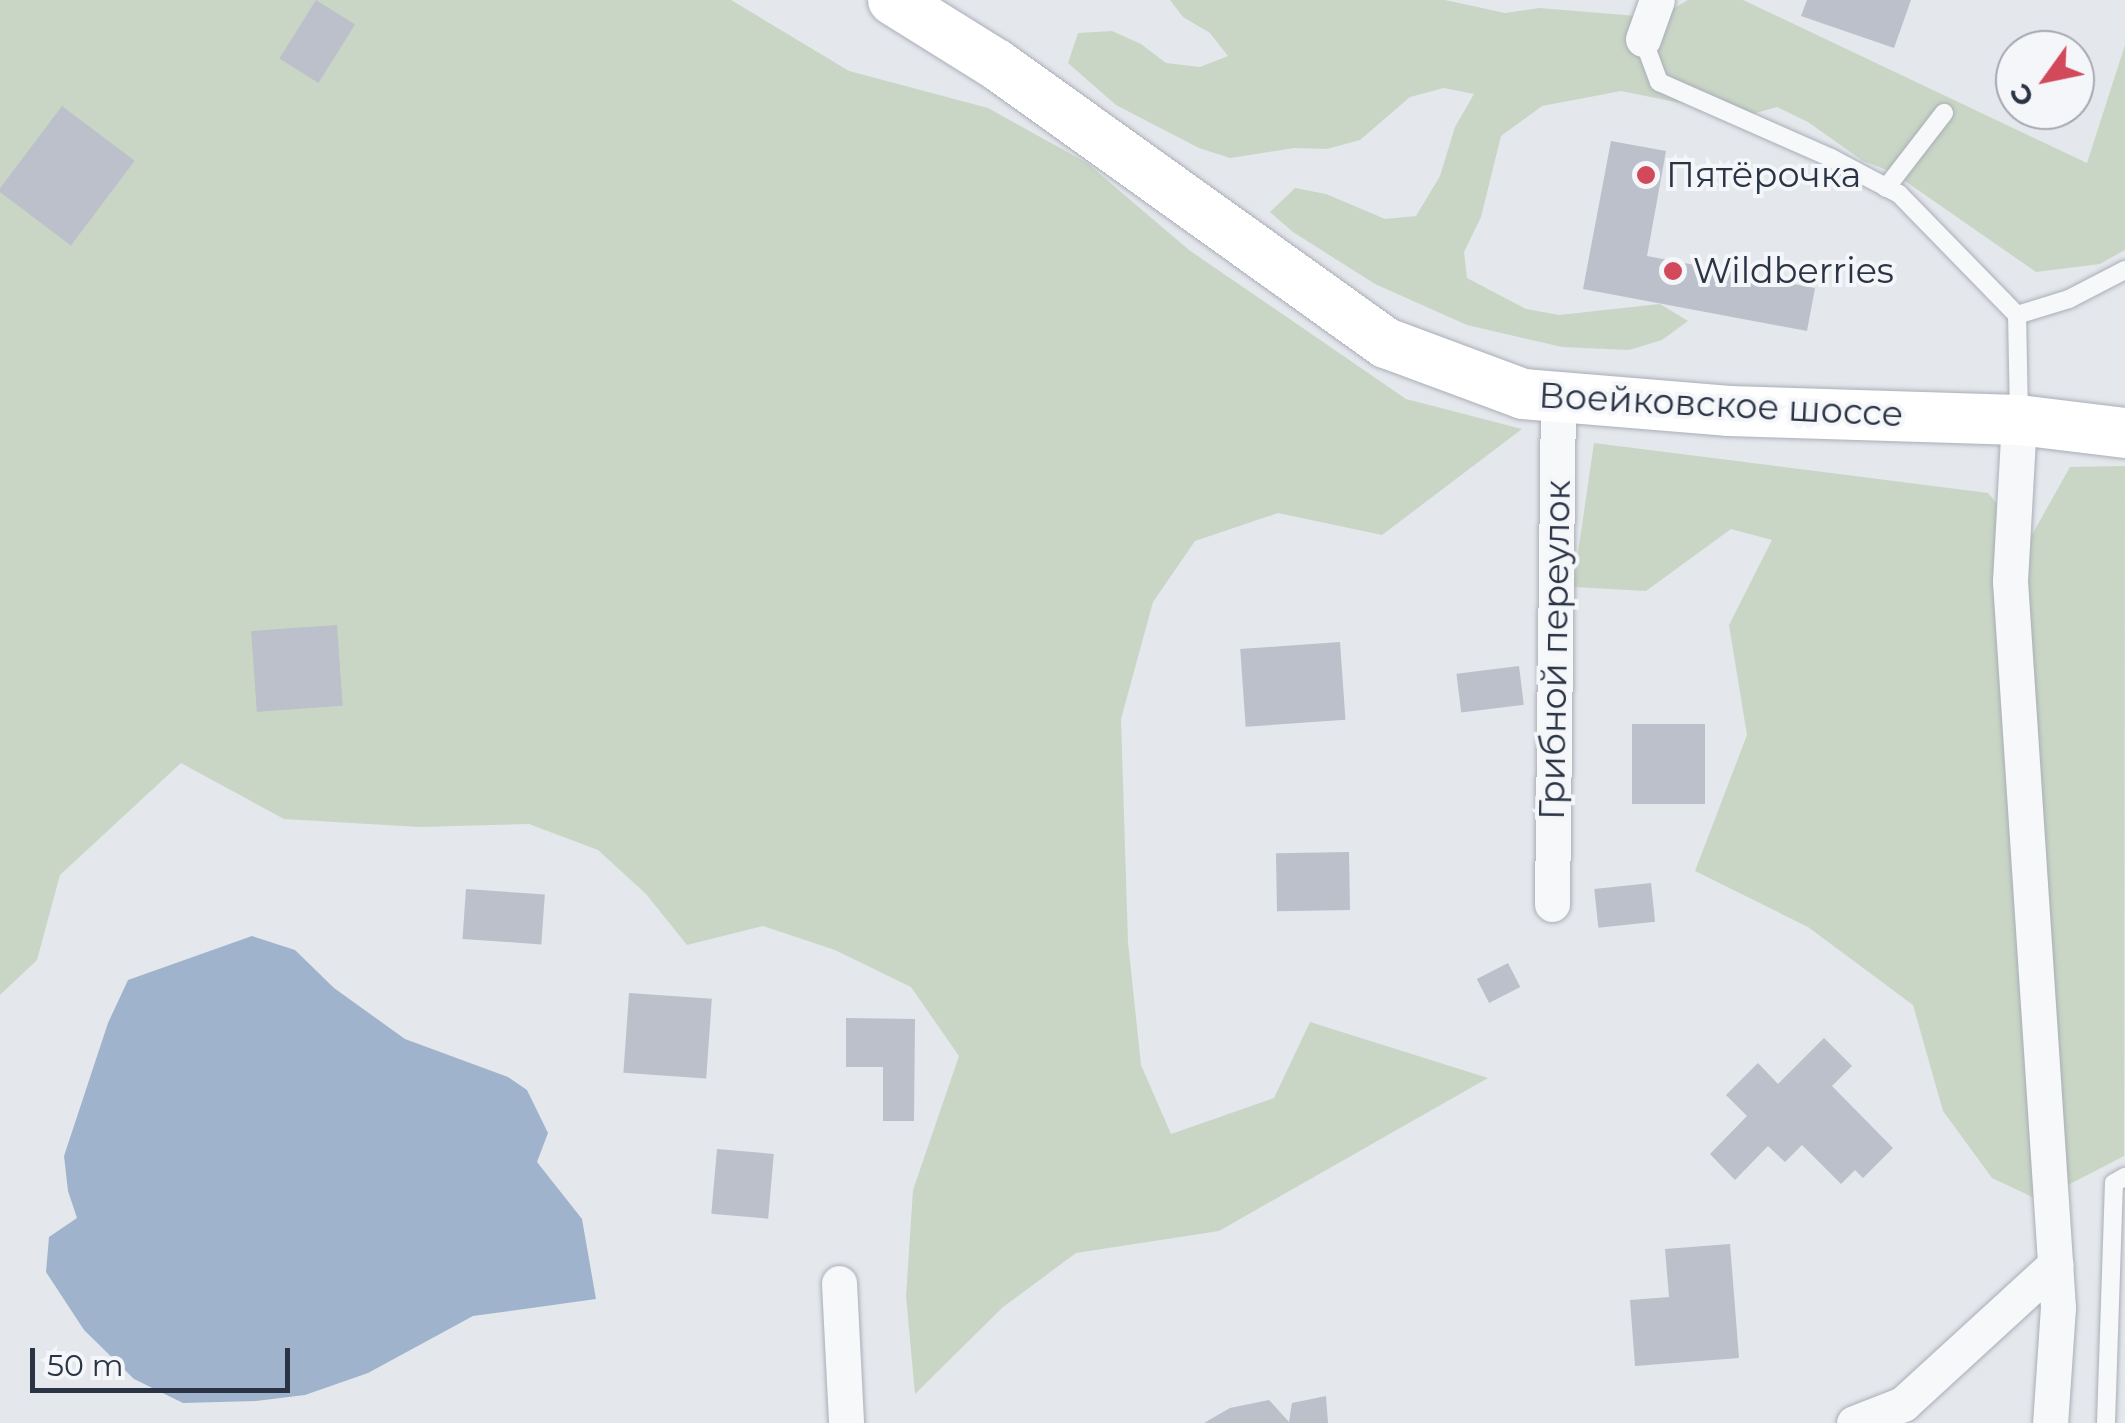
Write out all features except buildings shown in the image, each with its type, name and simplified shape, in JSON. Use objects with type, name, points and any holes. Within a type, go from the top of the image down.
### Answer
[{"type":"street","name":"Воейковское шоссе","points":[[894,0],[996,64],[1386,343],[1524,394],[1729,410],[2019,420],[2125,433]]},
{"type":"street","points":[[1643,39],[1657,0]]},
{"type":"street","name":"Грибной переулок","points":[[1552,904],[1558,397]]},
{"type":"street","points":[[2019,420],[2010,582],[2056,1264],[2058,1307],[2050,1423]]},
{"type":"street","points":[[1854,1423],[1903,1404],[2056,1264]]},
{"type":"street","points":[[839,1284],[846,1423]]},
{"type":"lane","points":[[1643,39],[1659,82],[1762,126],[1899,194],[2017,314],[2019,420]]},
{"type":"lane","points":[[1886,188],[1944,113]]},
{"type":"lane","points":[[2017,314],[2069,300],[2125,270]]},
{"type":"lane","points":[[2106,1423],[2114,1182],[2125,1177]]},
{"type":"green space","points":[[0,0],[731,0],[849,71],[988,108],[1087,163],[1189,250],[1406,399],[1522,429],[1382,535],[1278,513],[1195,541],[1153,602],[1121,719],[1128,942],[1141,1065],[1171,1134],[1274,1098],[1310,1022],[1488,1078],[1219,1231],[1076,1253],[1003,1307],[915,1394],[906,1296],[913,1190],[959,1056],[911,987],[835,950],[763,926],[687,945],[646,894],[598,850],[529,824],[420,827],[284,819],[181,763],[60,875],[37,960],[0,995]]},
{"type":"green space","points":[[1170,0],[1445,0],[1505,13],[1539,8],[1637,16],[1669,11],[1688,0],[1743,0],[1995,119],[1995,130],[2017,130],[2087,163],[2125,45],[2125,250],[2100,264],[2036,272],[1892,172],[1863,161],[1808,122],[1777,107],[1745,116],[1621,91],[1542,106],[1501,136],[1481,217],[1464,252],[1467,278],[1526,309],[1559,315],[1660,304],[1688,321],[1662,340],[1629,350],[1562,347],[1467,325],[1375,284],[1293,232],[1270,212],[1295,188],[1326,194],[1385,219],[1416,216],[1440,176],[1455,127],[1474,94],[1444,88],[1410,97],[1360,140],[1327,149],[1294,148],[1230,158],[1199,148],[1116,105],[1068,63],[1078,33],[1112,31],[1141,44],[1166,63],[1200,67],[1228,56],[1210,33],[1183,17]]},
{"type":"green space","points":[[1594,443],[1988,493],[2029,540],[2070,467],[2125,466],[2124,1156],[2039,1200],[1992,1178],[1943,1111],[1913,1005],[1808,927],[1695,871],[1747,735],[1729,625],[1772,540],[1731,529],[1646,591],[1573,587]]},
{"type":"water","points":[[252,936],[295,950],[334,988],[405,1039],[508,1077],[527,1090],[548,1133],[537,1162],[582,1219],[596,1299],[473,1316],[368,1373],[305,1395],[256,1401],[183,1403],[134,1379],[84,1330],[46,1272],[49,1237],[77,1218],[68,1191],[64,1156],[108,1023],[128,980]]},
{"type":"place","name":"Пятёрочка","points":[[1646,175]]},
{"type":"place","name":"Wildberries","points":[[1673,271]]}]
